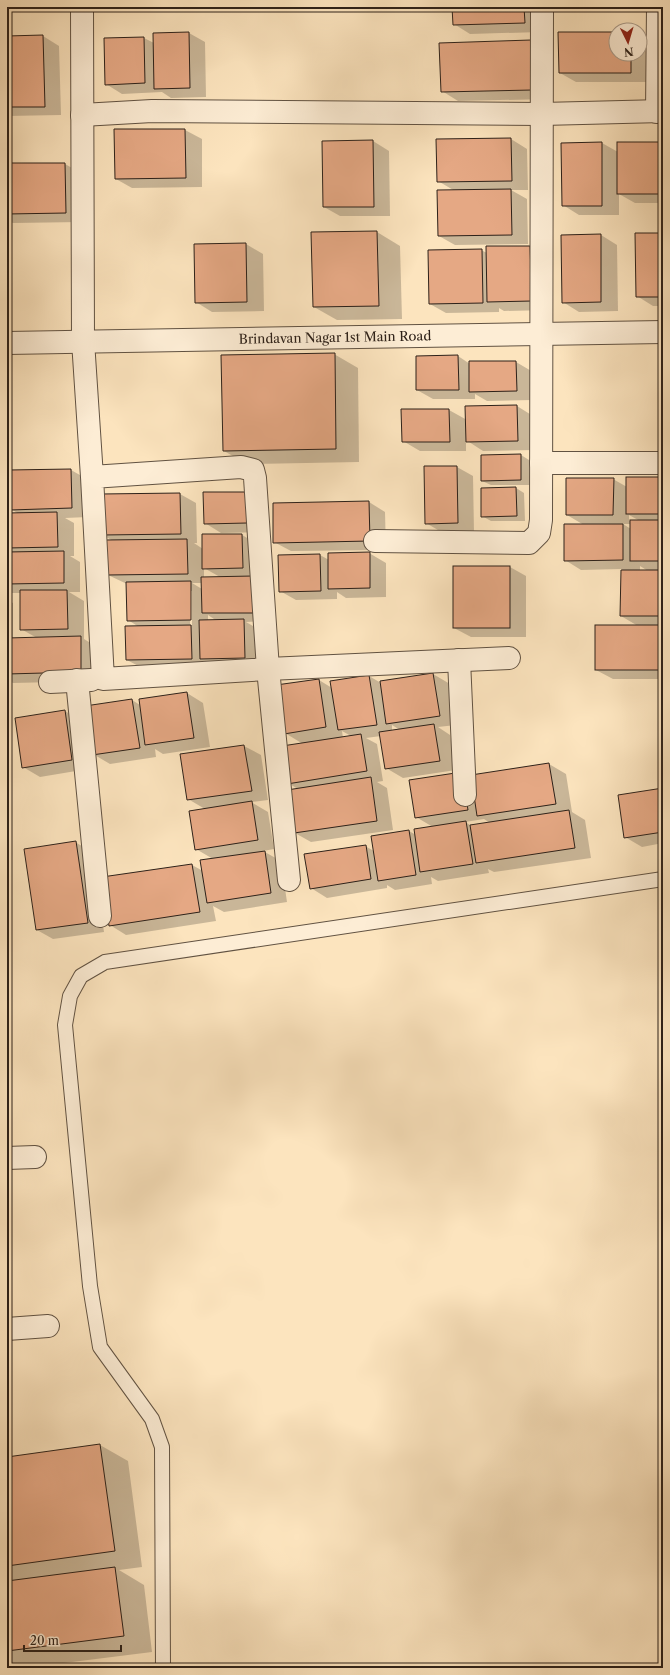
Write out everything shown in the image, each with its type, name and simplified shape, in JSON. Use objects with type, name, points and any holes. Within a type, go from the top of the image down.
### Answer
[{"type":"street","points":[[82,7],[83,341],[103,680]]},
{"type":"street","points":[[375,541],[529,543],[539,533],[541,520],[542,7]]},
{"type":"street","points":[[82,115],[152,111],[542,114],[660,112],[658,7]]},
{"type":"street","name":"Brindavan Nagar 1st Main Road","points":[[7,343],[663,332]]},
{"type":"street","points":[[541,463],[663,463]]},
{"type":"street","points":[[92,477],[241,467],[253,470],[256,478],[268,669],[289,880]]},
{"type":"street","points":[[50,682],[268,669],[509,658]]},
{"type":"street","points":[[459,660],[465,795]]},
{"type":"street","points":[[77,680],[100,916]]},
{"type":"street","points":[[7,1158],[35,1157]]},
{"type":"street","points":[[7,1329],[48,1326]]},
{"type":"lane","points":[[163,1668],[162,1447],[152,1419],[100,1347],[90,1286],[65,1025],[70,996],[81,976],[105,962],[663,879]]},
{"type":"building","points":[[452,7],[524,7],[525,23],[453,25]]},
{"type":"building","points":[[189,32],[190,88],[154,89],[153,33]]},
{"type":"building","points":[[558,32],[608,32],[608,62],[631,62],[631,73],[559,73]]},
{"type":"building","points":[[43,35],[45,107],[7,107],[7,36]]},
{"type":"building","points":[[144,37],[145,83],[105,85],[104,38]]},
{"type":"building","points":[[531,40],[532,90],[441,92],[439,43]]},
{"type":"building","points":[[114,129],[185,129],[186,178],[115,179]]},
{"type":"building","points":[[511,138],[512,181],[437,182],[436,139]]},
{"type":"building","points":[[373,140],[374,207],[323,207],[322,141]]},
{"type":"building","points":[[602,142],[602,206],[562,206],[561,143]]},
{"type":"building","points":[[617,142],[663,142],[663,194],[617,194]]},
{"type":"building","points":[[7,163],[65,163],[66,213],[7,214]]},
{"type":"building","points":[[511,189],[512,235],[438,236],[437,190]]},
{"type":"building","points":[[377,231],[379,306],[313,307],[311,232]]},
{"type":"building","points":[[635,233],[663,233],[663,297],[636,297]]},
{"type":"building","points":[[601,234],[601,302],[562,303],[561,235]]},
{"type":"building","points":[[246,243],[247,302],[195,303],[194,244]]},
{"type":"building","points":[[486,246],[530,246],[532,301],[487,302]]},
{"type":"building","points":[[482,249],[483,303],[429,304],[428,250]]},
{"type":"building","points":[[335,353],[336,449],[223,451],[221,355]]},
{"type":"building","points":[[458,355],[459,390],[416,390],[416,356]]},
{"type":"building","points":[[469,361],[516,361],[517,391],[469,392]]},
{"type":"building","points":[[517,405],[518,441],[466,442],[465,406]]},
{"type":"building","points":[[401,409],[449,409],[450,442],[402,442]]},
{"type":"building","points":[[521,454],[521,480],[481,481],[481,455]]},
{"type":"building","points":[[424,466],[457,466],[458,523],[425,524]]},
{"type":"building","points":[[71,469],[72,508],[10,510],[9,470]]},
{"type":"building","points":[[626,477],[663,477],[663,514],[626,514]]},
{"type":"building","points":[[566,478],[614,478],[613,515],[566,515]]},
{"type":"building","points":[[516,487],[517,516],[481,517],[481,488]]},
{"type":"building","points":[[203,492],[247,492],[247,523],[204,524]]},
{"type":"building","points":[[180,493],[181,534],[102,535],[101,494]]},
{"type":"building","points":[[369,501],[370,541],[273,543],[273,503]]},
{"type":"building","points":[[57,512],[58,547],[7,548],[7,513]]},
{"type":"building","points":[[630,520],[663,520],[663,561],[630,561]]},
{"type":"building","points":[[564,524],[623,524],[623,560],[564,561]]},
{"type":"building","points":[[202,534],[242,534],[243,568],[202,569]]},
{"type":"building","points":[[187,539],[188,574],[107,575],[106,540]]},
{"type":"building","points":[[64,551],[64,583],[7,584],[7,552]]},
{"type":"building","points":[[370,552],[370,588],[328,589],[328,553]]},
{"type":"building","points":[[320,554],[321,591],[279,592],[278,555]]},
{"type":"building","points":[[453,566],[510,566],[510,628],[453,628]]},
{"type":"building","points":[[621,570],[663,570],[663,616],[620,616]]},
{"type":"building","points":[[253,576],[253,613],[202,613],[201,577]]},
{"type":"building","points":[[191,581],[191,620],[127,621],[126,582]]},
{"type":"building","points":[[20,590],[67,590],[68,629],[20,630]]},
{"type":"building","points":[[244,619],[245,658],[200,659],[199,620]]},
{"type":"building","points":[[191,625],[192,659],[126,660],[125,626]]},
{"type":"building","points":[[595,625],[663,625],[663,670],[595,670]]},
{"type":"building","points":[[81,636],[81,672],[7,674],[7,638]]},
{"type":"building","points":[[433,673],[440,716],[386,724],[380,681]]},
{"type":"building","points":[[369,675],[377,725],[338,730],[330,681]]},
{"type":"building","points":[[319,679],[326,727],[284,734],[276,685]]},
{"type":"building","points":[[187,692],[194,738],[145,745],[139,699]]},
{"type":"building","points":[[132,699],[140,748],[92,755],[85,706]]},
{"type":"building","points":[[65,710],[72,760],[22,768],[15,718]]},
{"type":"building","points":[[434,724],[440,761],[385,769],[379,732]]},
{"type":"building","points":[[361,734],[367,771],[287,784],[282,746]]},
{"type":"building","points":[[244,745],[252,791],[187,800],[180,754]]},
{"type":"building","points":[[549,763],[556,804],[477,816],[471,775]]},
{"type":"building","points":[[462,772],[468,810],[415,818],[409,780]]},
{"type":"building","points":[[371,777],[377,821],[294,833],[287,790]]},
{"type":"building","points":[[663,788],[663,832],[624,838],[618,795]]},
{"type":"building","points":[[252,801],[258,840],[195,850],[189,811]]},
{"type":"building","points":[[569,810],[575,848],[476,863],[470,825]]},
{"type":"building","points":[[466,821],[473,864],[420,872],[414,829]]},
{"type":"building","points":[[409,830],[416,875],[378,881],[371,836]]},
{"type":"building","points":[[76,841],[88,923],[36,930],[24,849]]},
{"type":"building","points":[[366,845],[371,879],[310,889],[304,854]]},
{"type":"building","points":[[265,851],[271,893],[207,903],[200,860]]},
{"type":"building","points":[[192,864],[200,912],[109,926],[102,877]]},
{"type":"building","points":[[100,1444],[115,1551],[7,1566],[7,1457]]},
{"type":"building","points":[[115,1567],[124,1636],[7,1651],[7,1581]]}]
